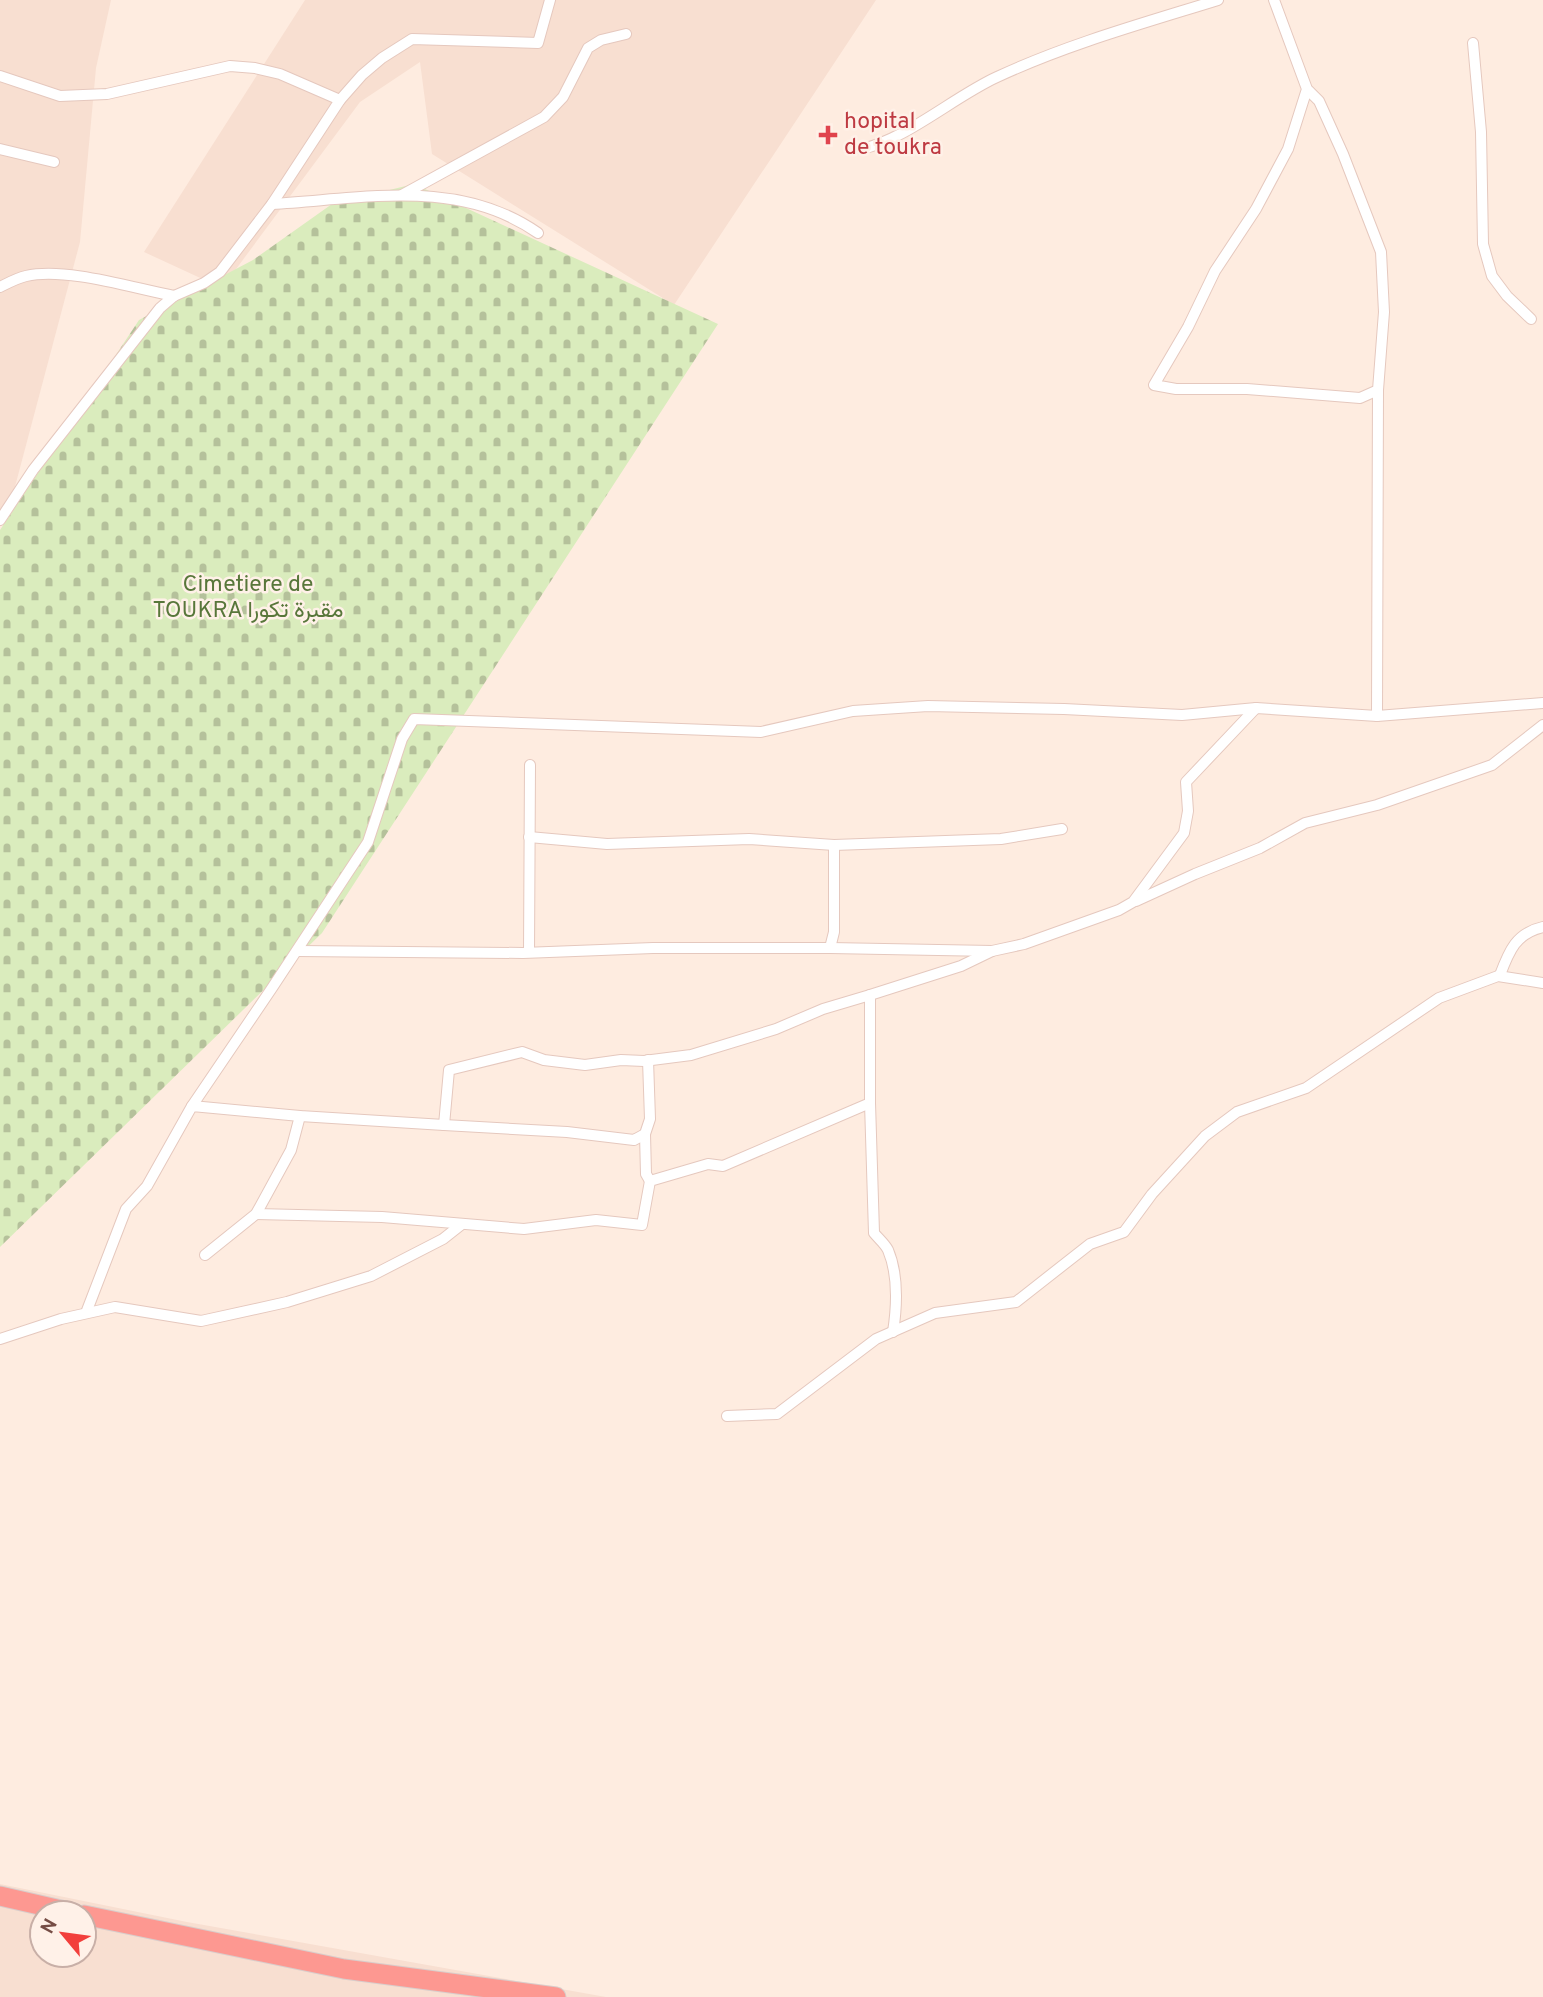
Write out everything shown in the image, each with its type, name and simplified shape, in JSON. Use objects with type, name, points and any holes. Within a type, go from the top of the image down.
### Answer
[{"type":"highway","points":[[0,1896],[28,1902]]},
{"type":"highway","points":[[98,1918],[344,1969],[556,1997]]},
{"type":"street","points":[[0,520],[33,470],[149,321],[174,296],[204,283],[220,272],[272,204],[340,100],[362,75],[411,39],[538,43],[550,0]]},
{"type":"street","points":[[860,149],[887,140],[995,77],[1091,39],[1218,0]]},
{"type":"street","points":[[1274,0],[1307,89],[1319,101],[1381,252],[1384,312],[1378,390],[1377,716]]},
{"type":"street","points":[[402,195],[544,117],[563,97],[588,48],[601,40],[626,34]]},
{"type":"street","points":[[1473,43],[1481,132],[1483,244],[1492,276],[1507,296],[1531,319]]},
{"type":"street","points":[[0,76],[60,96],[107,94],[230,66],[280,74],[340,100]]},
{"type":"street","points":[[1307,89],[1288,149],[1256,209],[1215,271],[1188,327],[1154,385],[1176,389],[1247,389],[1360,398],[1378,390]]},
{"type":"street","points":[[0,149],[54,162]]},
{"type":"street","points":[[272,204],[402,195],[460,199],[481,204],[514,218],[538,233]]},
{"type":"street","points":[[0,287],[25,276],[49,274],[78,276],[174,296]]},
{"type":"street","points":[[86,1313],[126,1209],[147,1186],[192,1106],[368,842],[402,739],[414,719],[761,733],[853,711],[928,706],[1182,715],[1256,708],[1377,716],[1543,704]]},
{"type":"street","points":[[1133,902],[1184,833],[1188,811],[1186,782],[1256,708]]},
{"type":"street","points":[[297,951],[529,953],[653,948],[992,951],[1024,944],[1119,910],[1195,874],[1260,848],[1305,823],[1377,805],[1492,765],[1543,725]]},
{"type":"street","points":[[529,953],[530,765]]},
{"type":"street","points":[[529,837],[607,844],[749,839],[834,845],[1001,839],[1062,829]]},
{"type":"street","points":[[831,948],[834,932],[834,845]]},
{"type":"street","points":[[1500,975],[1509,950],[1528,930],[1543,927]]},
{"type":"street","points":[[444,1125],[449,1070],[522,1052],[544,1060],[585,1065],[691,1055],[776,1029],[823,1009],[961,966],[992,951]]},
{"type":"street","points":[[727,1416],[777,1414],[876,1339],[935,1313],[1016,1302],[1090,1244],[1124,1232],[1153,1194],[1205,1136],[1237,1112],[1307,1088],[1439,998],[1499,976],[1543,983]]},
{"type":"street","points":[[870,995],[874,1233],[887,1248],[894,1276],[898,1303],[893,1332]]},
{"type":"street","points":[[256,1214],[382,1217],[524,1229],[596,1220],[642,1225],[650,1181],[646,1174],[645,1134],[650,1119],[648,1060]]},
{"type":"street","points":[[650,1181],[708,1164],[723,1166],[870,1103]]},
{"type":"street","points":[[192,1106],[300,1116],[567,1132],[634,1140],[645,1134]]},
{"type":"street","points":[[205,1255],[256,1214],[291,1150],[300,1116]]},
{"type":"street","points":[[0,1339],[115,1307],[201,1321],[287,1302],[371,1276],[443,1238],[462,1224]]},
{"type":"shaded area","points":[[0,0],[111,0],[96,68],[80,242],[8,513],[0,525]]},
{"type":"shaded area","points":[[305,0],[876,0],[674,305],[432,154],[420,62],[360,102],[222,288],[144,252]]},
{"type":"shaded area","points":[[0,1884],[74,1899],[28,1899],[28,1969],[98,1969],[98,1904],[606,1997],[0,1997]]},
{"type":"green space","name":"Cimetiere de TOUKRA مقبرة تكورا","points":[[414,184],[718,324],[322,933],[0,1247],[0,530],[139,320],[253,260],[332,204]]},
{"type":"place","name":"hopital de toukra","points":[[828,135]]}]
